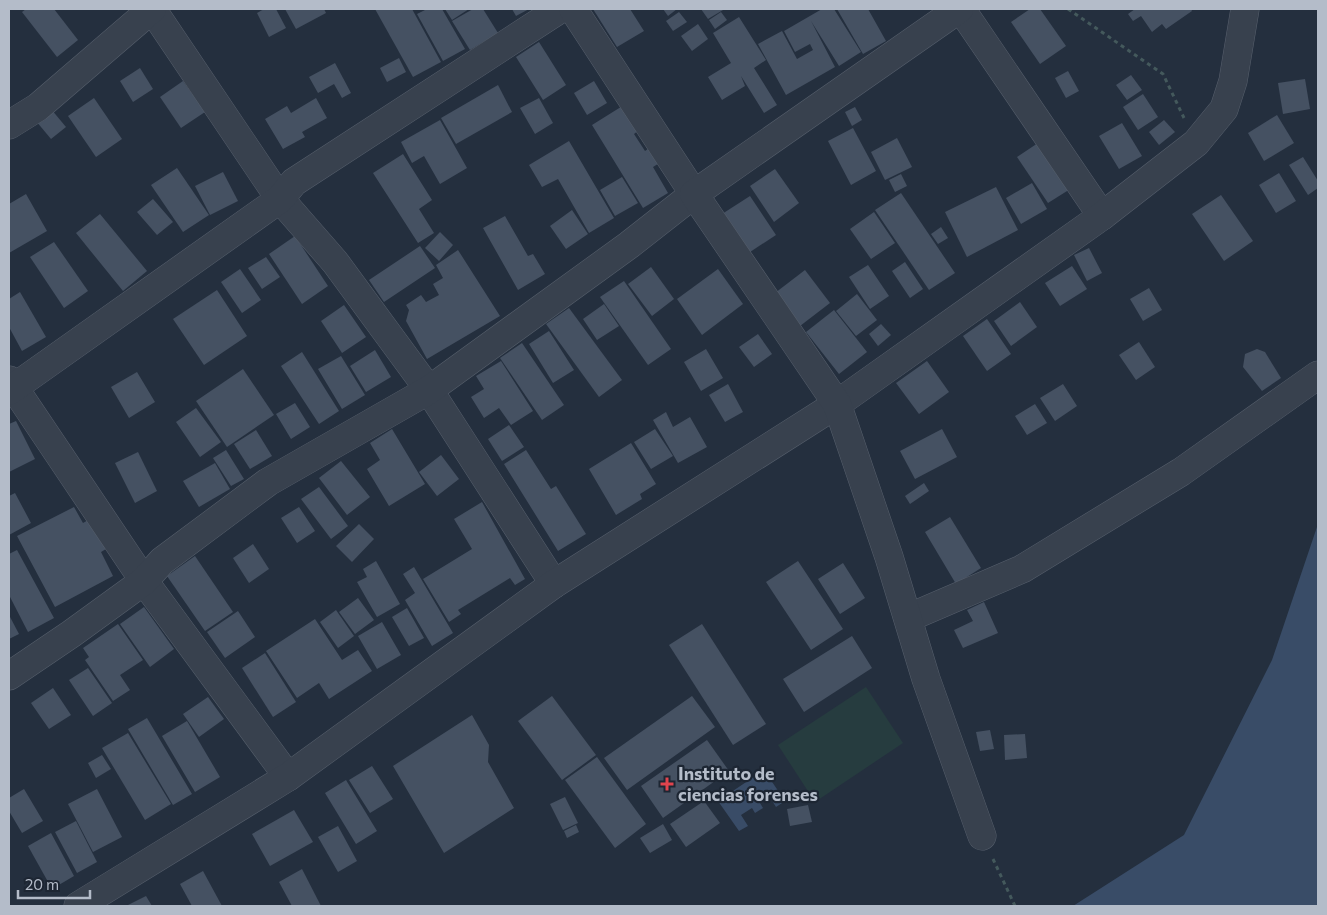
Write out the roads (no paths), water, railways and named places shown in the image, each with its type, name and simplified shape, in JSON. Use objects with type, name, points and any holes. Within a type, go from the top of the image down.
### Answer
[{"type":"street","points":[[9,126],[38,107],[152,9],[280,199],[335,262],[429,390],[554,584]]},
{"type":"street","points":[[288,777],[144,581],[11,386],[280,199],[294,182],[560,9]]},
{"type":"street","points":[[572,9],[694,194],[837,404],[889,557],[926,679],[982,836]]},
{"type":"street","points":[[9,676],[144,581],[162,561],[268,482],[429,390],[629,245],[694,194],[960,9],[1102,216]]},
{"type":"street","points":[[78,906],[288,777],[554,584],[837,404],[1102,216],[1196,143],[1224,109],[1233,81],[1244,9]]},
{"type":"street","points":[[908,618],[1022,569],[1181,472],[1318,375]]},
{"type":"water","points":[[1318,524],[1318,906],[1073,906],[1184,835],[1272,660]]},
{"type":"water","points":[[764,770],[785,801],[776,807],[769,796],[760,803],[763,808],[755,813],[752,808],[741,815],[748,826],[739,831],[718,801]]},
{"type":"place","name":"Instituto de ciencias forenses","points":[[667,784]]}]
